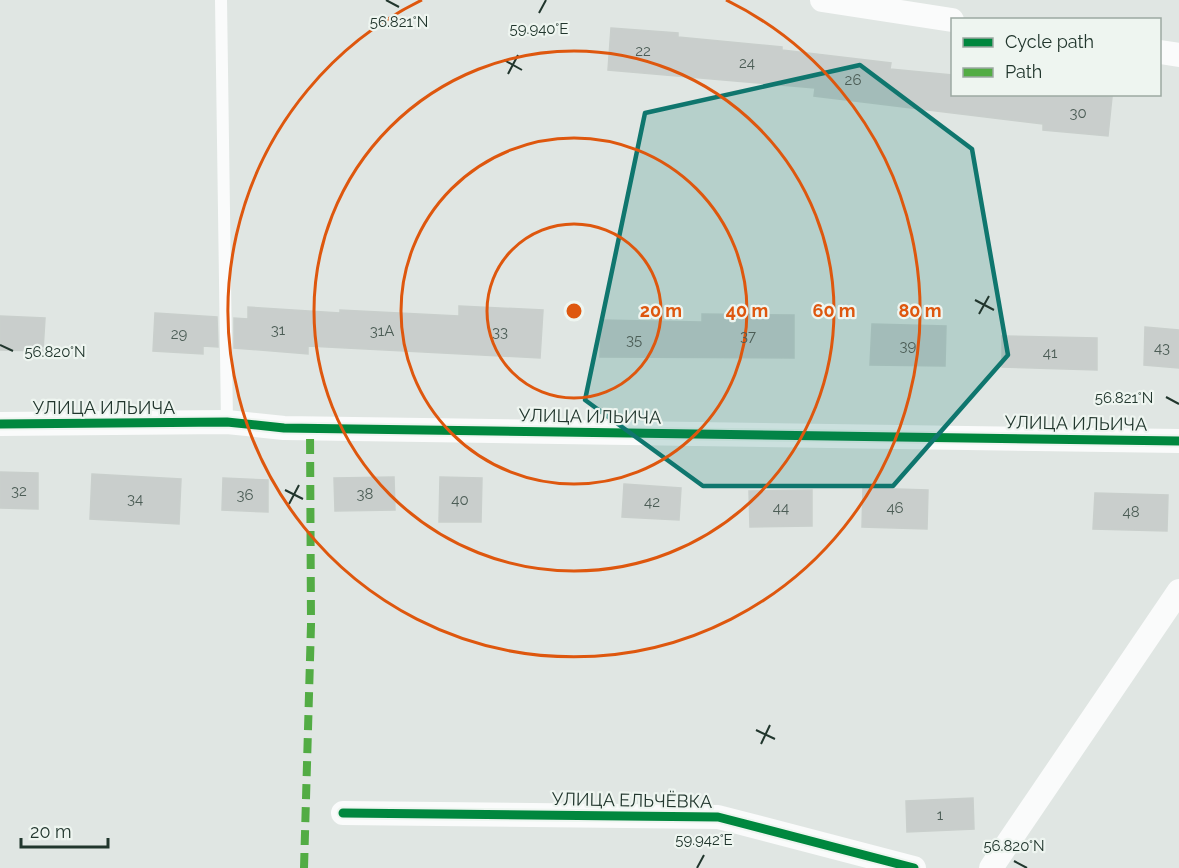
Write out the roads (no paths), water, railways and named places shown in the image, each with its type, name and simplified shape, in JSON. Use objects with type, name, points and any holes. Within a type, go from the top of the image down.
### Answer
[{"type":"street","points":[[822,0],[951,20]]},
{"type":"street","points":[[1161,52],[1179,56]]},
{"type":"street","name":"УЛИЦА ИЛЬИЧА","points":[[0,424],[227,422],[284,428],[1179,441]]},
{"type":"street","points":[[991,868],[1179,591]]},
{"type":"street","name":"УЛИЦА ЕЛЬЧЁВКА","points":[[343,813],[718,817],[914,868]]},
{"type":"lane","points":[[221,0],[227,422]]}]
